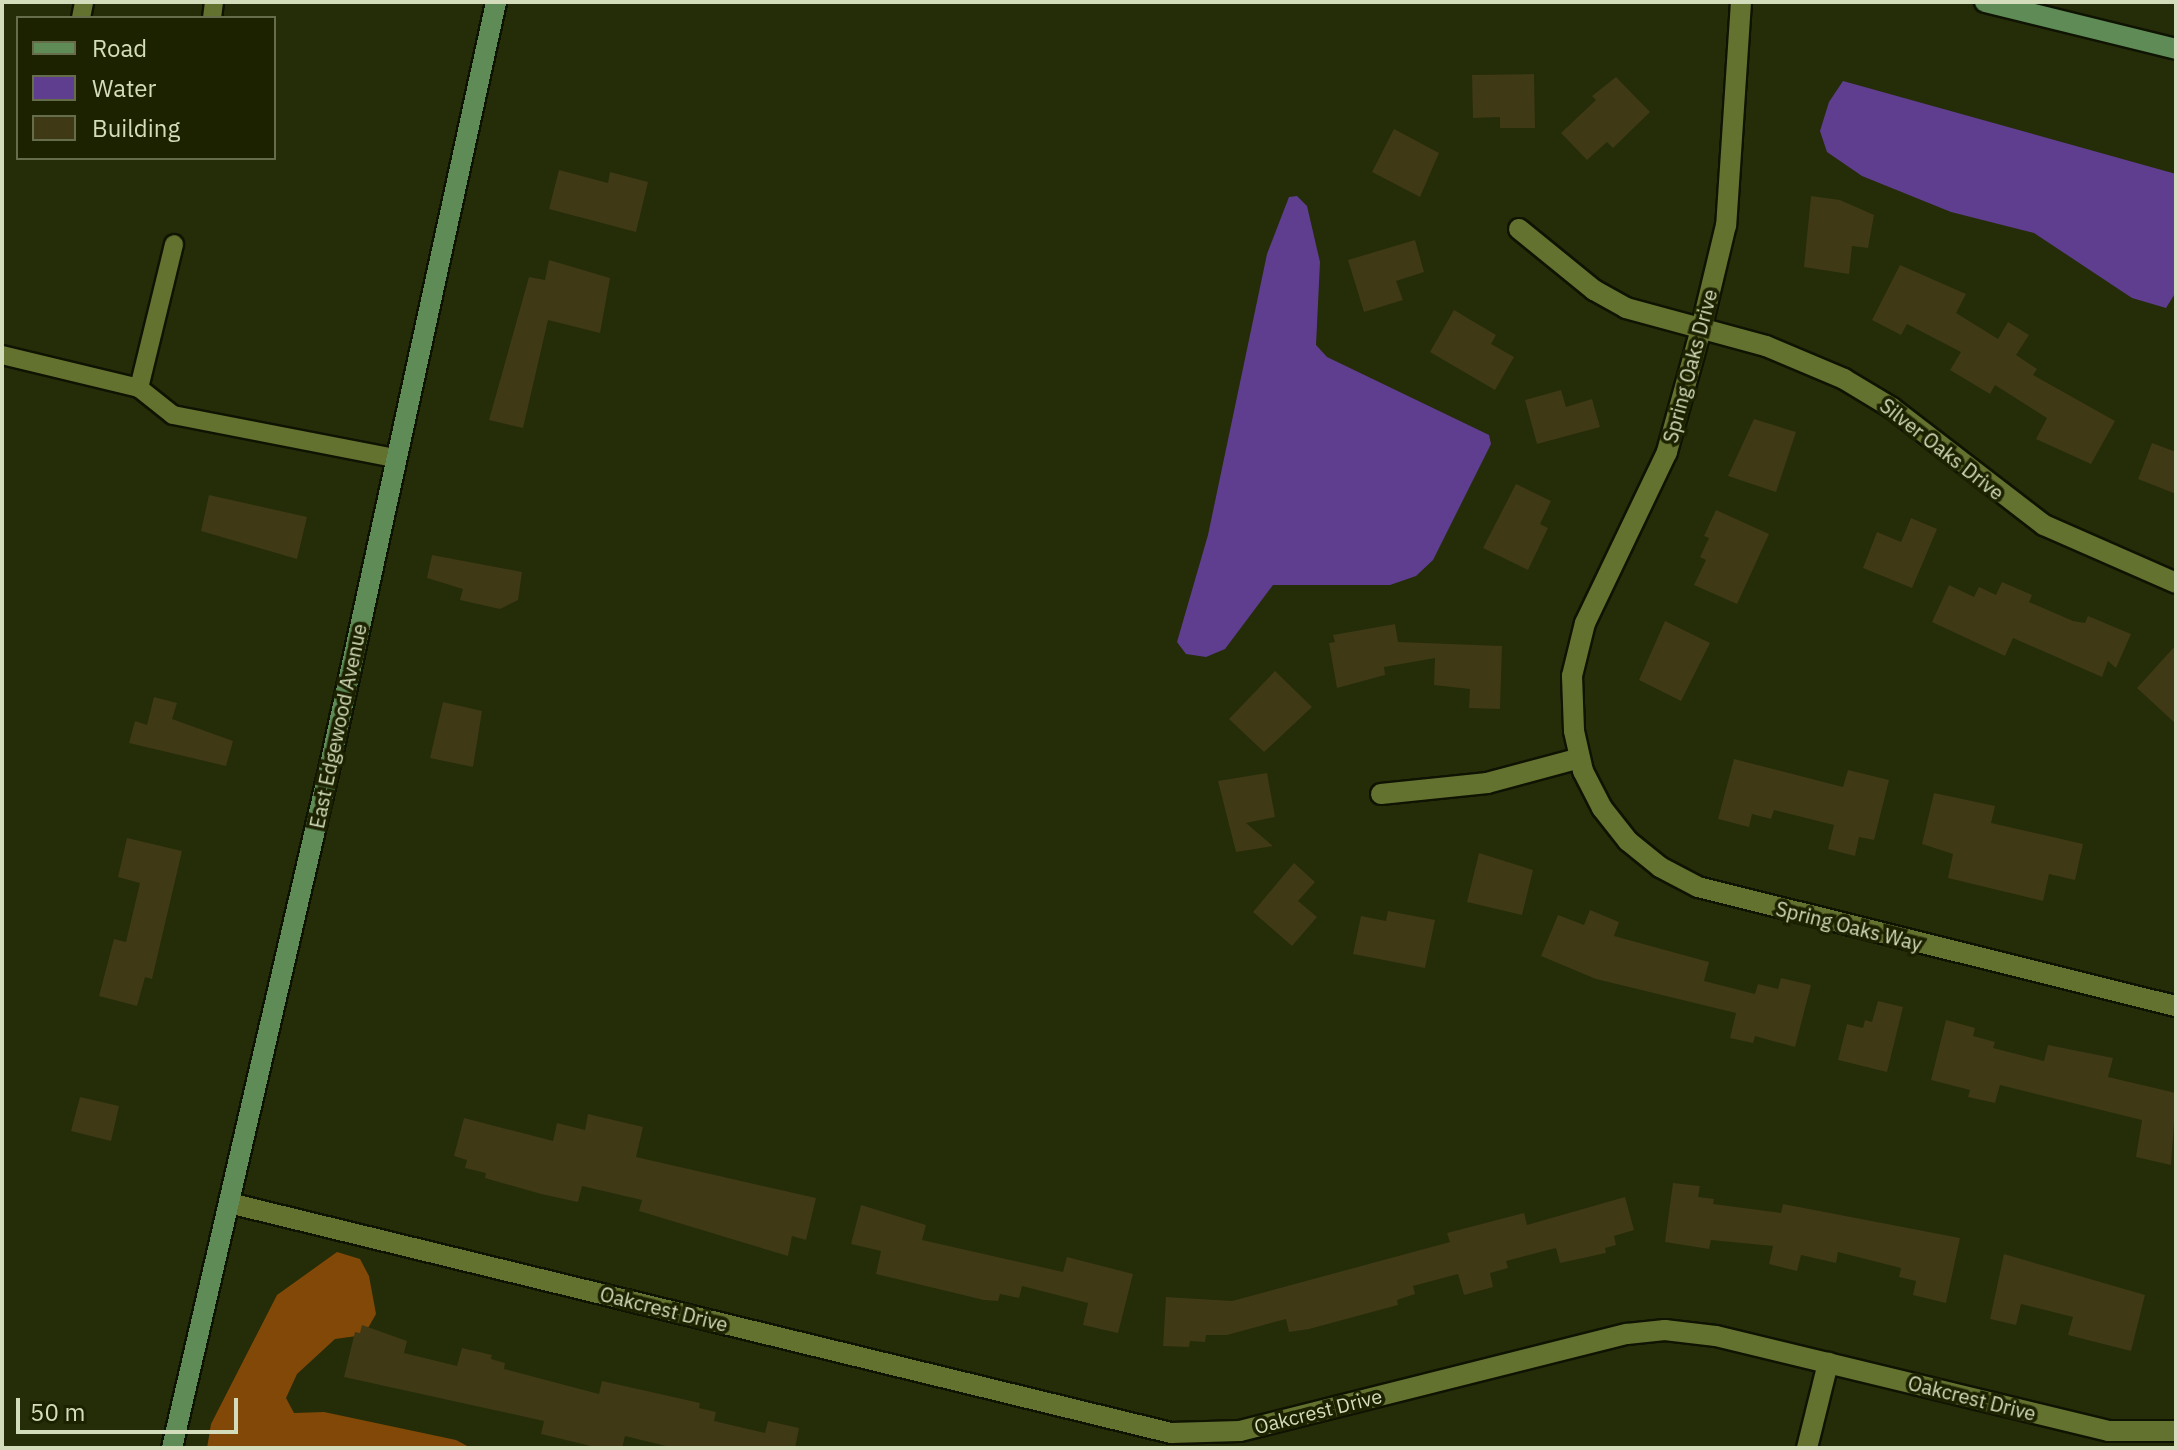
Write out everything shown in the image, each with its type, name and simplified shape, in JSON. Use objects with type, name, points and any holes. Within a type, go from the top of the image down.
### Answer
[{"type":"main road","name":"East Edgewood Avenue","points":[[172,1448],[333,753],[394,458],[496,2]]},
{"type":"main road","points":[[1985,2],[2176,49]]},
{"type":"street","name":"Spring Oaks Drive","points":[[1580,758],[1572,676],[1585,623],[1667,452],[1726,225],[1741,2]]},
{"type":"street","name":"Silver Oaks Drive","points":[[1519,229],[1602,295],[1643,314],[1791,354],[1844,379],[1892,408],[2044,525],[2176,583]]},
{"type":"street","points":[[1381,794],[1487,783],[1580,758]]},
{"type":"street","name":"Spring Oaks Way","points":[[1580,758],[1602,808],[1628,841],[1660,867],[1698,887],[2176,1006]]},
{"type":"street","name":"Oakcrest Drive","points":[[229,1203],[1182,1434],[1240,1431],[1646,1331],[1706,1333],[2108,1431],[2176,1431]]},
{"type":"street","points":[[1807,1448],[1828,1363]]},
{"type":"lane","points":[[139,388],[174,244]]},
{"type":"lane","points":[[2,355],[139,388],[173,415],[394,458]]},
{"type":"shaded area","points":[[337,1252],[360,1259],[369,1276],[376,1314],[364,1335],[335,1339],[297,1374],[286,1398],[294,1413],[324,1412],[456,1440],[471,1448],[207,1448],[211,1424],[277,1295]]},
{"type":"water","points":[[1843,81],[2176,174],[2176,292],[2166,308],[2132,298],[2034,233],[1951,212],[1862,176],[1827,152],[1820,131],[1829,102]]},
{"type":"water","points":[[1297,196],[1307,206],[1320,262],[1316,345],[1327,357],[1489,435],[1491,444],[1433,560],[1416,576],[1390,585],[1273,585],[1225,649],[1206,657],[1186,654],[1177,642],[1208,535],[1267,254],[1289,197]]},
{"type":"building","points":[[1534,74],[1535,128],[1500,128],[1500,117],[1473,118],[1472,75]]},
{"type":"building","points":[[1616,77],[1650,112],[1613,148],[1607,142],[1587,160],[1561,133],[1596,100],[1592,96]]},
{"type":"building","points":[[1394,129],[1439,153],[1420,197],[1372,172]]},
{"type":"building","points":[[559,170],[608,183],[610,172],[648,182],[636,232],[549,209]]},
{"type":"building","points":[[1811,196],[1840,200],[1874,215],[1868,248],[1852,246],[1849,274],[1804,267]]},
{"type":"building","points":[[1415,240],[1424,272],[1396,281],[1403,300],[1364,312],[1348,260]]},
{"type":"building","points":[[549,260],[610,278],[600,333],[548,320],[523,428],[489,420],[529,277],[545,280]]},
{"type":"building","points":[[1900,265],[1966,294],[1956,313],[1998,339],[2008,322],[2029,335],[2016,355],[2037,369],[2033,375],[2115,421],[2091,464],[2036,439],[2047,418],[1995,385],[1990,394],[1950,370],[1961,352],[1907,324],[1901,335],[1872,320]]},
{"type":"building","points":[[1454,310],[1496,335],[1491,344],[1514,357],[1495,390],[1430,352]]},
{"type":"building","points":[[1561,390],[1566,407],[1592,399],[1600,427],[1537,444],[1525,400]]},
{"type":"building","points":[[1754,419],[1796,432],[1776,492],[1728,476]]},
{"type":"building","points":[[2152,443],[2176,452],[2176,494],[2138,479]]},
{"type":"building","points":[[1516,484],[1551,501],[1540,524],[1548,528],[1528,570],[1483,548]]},
{"type":"building","points":[[209,495],[307,517],[297,559],[201,531]]},
{"type":"building","points":[[1716,510],[1769,534],[1737,604],[1694,585],[1706,560],[1700,557],[1709,538],[1704,536]]},
{"type":"building","points":[[1911,518],[1937,529],[1912,588],[1863,568],[1877,532],[1901,542]]},
{"type":"building","points":[[432,555],[522,572],[518,600],[500,609],[460,600],[463,589],[427,578]]},
{"type":"building","points":[[2002,582],[2032,595],[2029,602],[2073,621],[2085,623],[2088,616],[2131,634],[2116,668],[2108,661],[2102,677],[2013,638],[2005,656],[1932,622],[1949,585],[1974,597],[1979,587],[1996,595]]},
{"type":"building","points":[[1665,621],[1710,643],[1681,701],[1639,680]]},
{"type":"building","points":[[1395,624],[1398,642],[1502,646],[1500,709],[1469,708],[1470,689],[1434,685],[1435,658],[1384,667],[1385,675],[1337,688],[1329,643],[1335,642],[1333,635]]},
{"type":"building","points":[[2176,645],[2176,724],[2137,688]]},
{"type":"building","points":[[1275,671],[1312,707],[1264,752],[1229,719]]},
{"type":"building","points":[[154,697],[177,703],[172,719],[233,741],[226,766],[129,743],[135,721],[147,725]]},
{"type":"building","points":[[443,702],[482,711],[473,767],[430,758]]},
{"type":"building","points":[[1734,759],[1843,787],[1848,770],[1889,780],[1874,840],[1859,837],[1855,856],[1828,849],[1834,825],[1774,810],[1771,819],[1752,814],[1749,827],[1718,819]]},
{"type":"building","points":[[1267,773],[1275,817],[1246,823],[1273,846],[1236,852],[1218,781]]},
{"type":"building","points":[[1934,793],[1995,806],[1991,823],[2083,844],[2075,880],[2049,874],[2043,901],[1948,878],[1953,854],[1922,844]]},
{"type":"building","points":[[127,838],[182,851],[152,979],[145,977],[137,1006],[99,996],[114,939],[126,942],[140,883],[118,877]]},
{"type":"building","points":[[1479,853],[1533,870],[1522,915],[1467,902]]},
{"type":"building","points":[[1294,863],[1315,882],[1298,901],[1317,917],[1292,946],[1253,912]]},
{"type":"building","points":[[1590,910],[1619,922],[1614,936],[1709,962],[1704,981],[1755,994],[1758,984],[1778,989],[1781,978],[1811,985],[1795,1047],[1755,1036],[1753,1043],[1730,1038],[1736,1013],[1596,979],[1541,956],[1558,915],[1584,925]]},
{"type":"building","points":[[1388,911],[1435,920],[1425,968],[1353,954],[1361,916],[1386,921]]},
{"type":"building","points":[[1878,1001],[1903,1007],[1887,1072],[1838,1060],[1847,1024],[1863,1028],[1865,1020],[1872,1022]]},
{"type":"building","points":[[1946,1020],[1975,1028],[1973,1036],[1995,1042],[1993,1048],[2044,1061],[2048,1045],[2113,1058],[2108,1077],[2176,1093],[2171,1165],[2136,1157],[2142,1120],[2000,1085],[1995,1103],[1968,1097],[1970,1090],[1931,1080]]},
{"type":"building","points":[[80,1097],[119,1106],[111,1141],[71,1131]]},
{"type":"building","points":[[588,1114],[643,1127],[636,1157],[816,1198],[806,1240],[792,1236],[788,1256],[639,1211],[642,1200],[582,1186],[578,1202],[485,1178],[486,1173],[465,1168],[467,1160],[454,1156],[464,1118],[553,1141],[557,1123],[585,1130]]},
{"type":"building","points":[[1673,1183],[1700,1186],[1698,1197],[1714,1199],[1713,1204],[1781,1213],[1783,1204],[1960,1238],[1946,1303],[1913,1295],[1916,1281],[1899,1277],[1901,1268],[1838,1252],[1836,1263],[1801,1255],[1797,1271],[1769,1264],[1773,1246],[1711,1240],[1709,1249],[1665,1242]]},
{"type":"building","points":[[1625,1197],[1634,1230],[1614,1236],[1616,1245],[1605,1248],[1606,1253],[1560,1263],[1556,1248],[1506,1261],[1508,1268],[1490,1273],[1493,1287],[1464,1295],[1458,1274],[1413,1286],[1415,1294],[1397,1300],[1398,1305],[1309,1329],[1289,1332],[1286,1319],[1227,1335],[1206,1335],[1205,1342],[1190,1341],[1189,1347],[1163,1346],[1166,1297],[1232,1301],[1450,1242],[1447,1233],[1524,1213],[1527,1225]]},
{"type":"building","points":[[861,1205],[926,1225],[922,1240],[1063,1272],[1067,1257],[1133,1274],[1118,1333],[1083,1325],[1088,1303],[1022,1286],[1019,1298],[1000,1294],[998,1301],[984,1300],[876,1274],[881,1251],[851,1244]]},
{"type":"building","points":[[2004,1254],[2145,1295],[2131,1351],[2068,1335],[2073,1317],[2021,1304],[2016,1325],[1990,1319]]},
{"type":"building","points":[[362,1325],[407,1341],[404,1353],[457,1366],[462,1348],[492,1355],[491,1359],[505,1363],[504,1369],[599,1394],[602,1381],[700,1403],[699,1408],[716,1412],[714,1421],[765,1433],[768,1421],[799,1428],[795,1448],[674,1448],[625,1436],[622,1448],[599,1448],[541,1434],[544,1421],[344,1377],[355,1332],[360,1333]]}]
